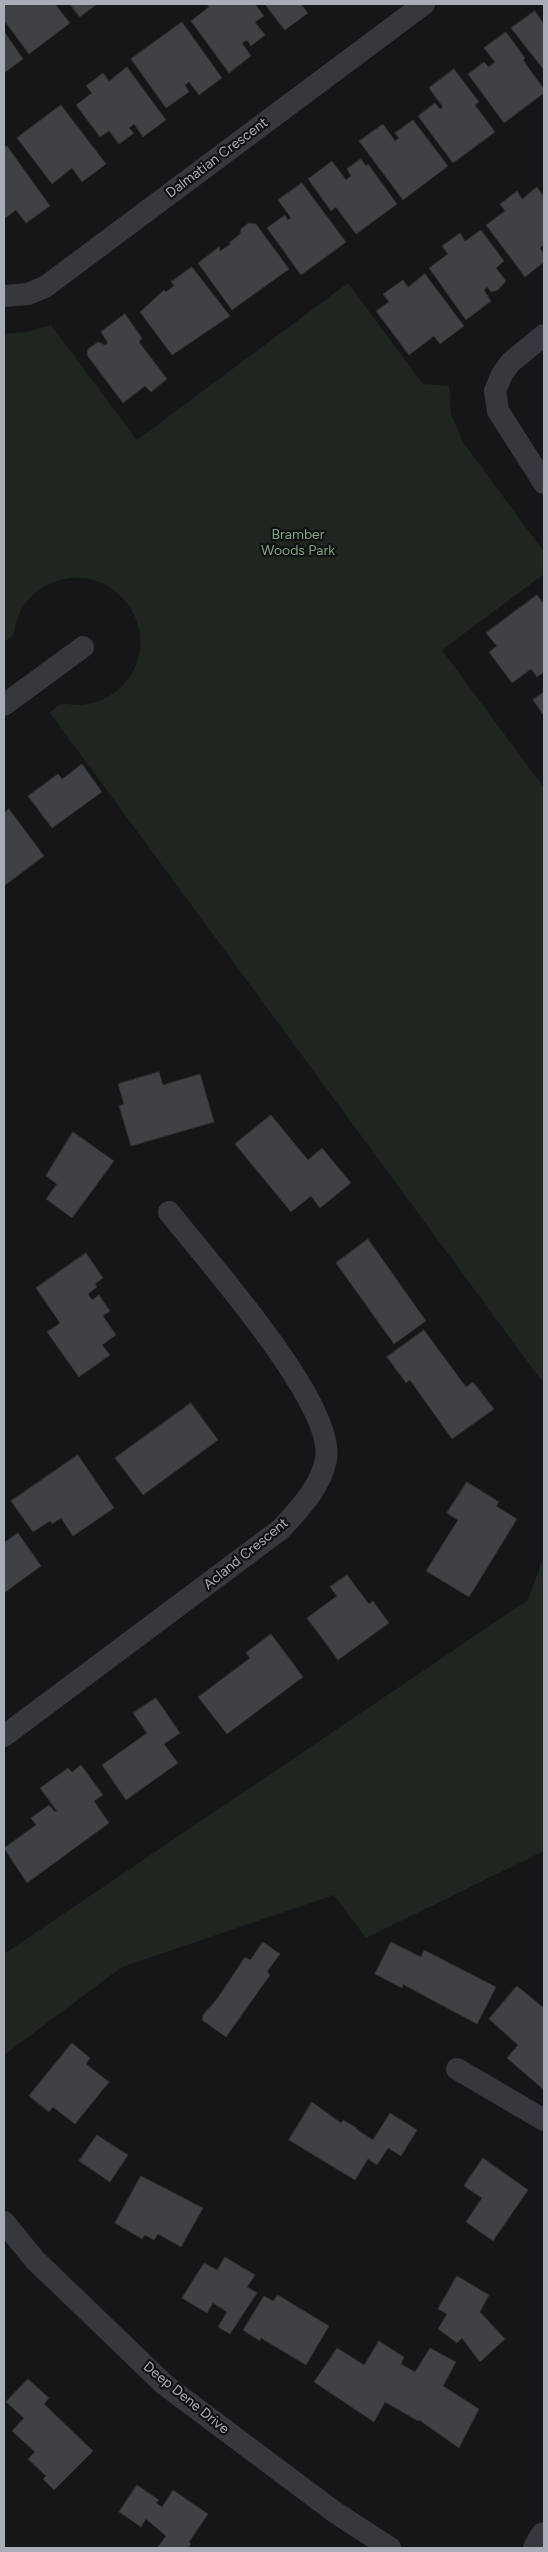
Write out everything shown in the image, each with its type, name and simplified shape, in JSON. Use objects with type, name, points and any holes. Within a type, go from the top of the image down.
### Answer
[{"type":"street","name":"Dalmatian Crescent","points":[[4,296],[28,294],[45,287],[424,4]]},
{"type":"street","points":[[544,335],[511,362],[502,374],[495,391],[498,411],[544,484]]},
{"type":"street","points":[[4,705],[83,647]]},
{"type":"street","name":"Acland Crescent","points":[[4,1736],[281,1529],[310,1494],[326,1459],[325,1441],[319,1421],[290,1369],[169,1212]]},
{"type":"street","points":[[457,2068],[544,2120]]},
{"type":"street","name":"Deep Dene Drive","points":[[4,2222],[34,2260],[165,2385],[336,2512],[390,2548]]},
{"type":"street","points":[[537,2548],[544,2536]]},
{"type":"green space","name":"Bramber Woods Park","points":[[348,283],[423,384],[449,386],[451,414],[463,442],[544,552],[544,574],[442,650],[544,788],[544,1379],[541,1380],[50,713],[62,704],[83,705],[94,703],[115,693],[134,669],[140,647],[138,626],[129,606],[115,591],[96,581],[73,578],[49,584],[38,590],[25,604],[19,614],[13,635],[4,642],[4,334],[27,332],[51,325],[137,440]]},
{"type":"green space","points":[[544,1556],[544,1851],[366,1938],[334,1895],[122,1967],[4,2055],[4,1954],[528,1600]]},
{"type":"building","points":[[4,4],[55,4],[70,23],[29,54],[4,20]]},
{"type":"building","points":[[70,4],[97,4],[80,17]]},
{"type":"building","points":[[207,4],[255,4],[264,16],[255,22],[265,35],[251,46],[247,40],[242,43],[251,56],[229,73],[191,21],[209,7]]},
{"type":"building","points":[[265,4],[301,4],[308,13],[285,30]]},
{"type":"building","points":[[535,11],[544,24],[544,70],[511,28]]},
{"type":"building","points":[[182,22],[222,78],[199,95],[189,82],[185,85],[189,92],[166,108],[131,59]]},
{"type":"building","points":[[4,31],[23,59],[4,73]]},
{"type":"building","points":[[506,32],[525,58],[523,60],[544,89],[544,93],[504,123],[468,74],[484,62],[489,67],[495,62],[484,48]]},
{"type":"building","points":[[127,67],[166,120],[143,137],[134,124],[129,128],[134,133],[119,144],[109,131],[100,137],[76,105],[92,93],[86,86],[103,73],[109,81]]},
{"type":"building","points":[[454,69],[479,102],[475,105],[495,132],[453,163],[418,116],[435,103],[440,109],[443,107],[429,88]]},
{"type":"building","points":[[61,105],[106,164],[82,182],[72,168],[52,184],[17,138]]},
{"type":"building","points":[[413,120],[448,166],[403,200],[359,141],[383,124],[395,141],[399,138],[395,133]]},
{"type":"building","points":[[7,146],[50,206],[26,223],[16,210],[4,219],[4,148]]},
{"type":"building","points":[[361,159],[366,166],[368,164],[397,204],[356,234],[336,207],[331,211],[308,179],[332,161],[346,180],[351,176],[347,169]]},
{"type":"building","points":[[302,183],[346,242],[301,275],[267,228],[285,215],[288,220],[291,218],[278,200]]},
{"type":"building","points":[[537,187],[544,197],[544,246],[540,248],[544,254],[544,262],[525,277],[486,225],[505,211],[500,204],[517,191],[522,199]]},
{"type":"building","points":[[249,223],[256,224],[289,269],[232,310],[198,263],[219,247],[220,251],[231,244],[229,243]]},
{"type":"building","points":[[481,230],[504,261],[496,268],[506,281],[498,290],[491,292],[487,287],[484,290],[491,301],[466,320],[429,268],[448,254],[442,246],[460,233],[465,241]]},
{"type":"building","points":[[192,267],[230,316],[172,355],[140,312],[164,290],[166,292],[174,286],[171,282]]},
{"type":"building","points":[[425,274],[464,326],[440,344],[434,336],[409,355],[376,311],[389,302],[383,294],[403,280],[408,287]]},
{"type":"building","points":[[125,314],[142,338],[139,342],[167,379],[151,392],[145,386],[123,403],[87,355],[88,349],[98,342],[105,345],[108,343],[101,332]]},
{"type":"building","points":[[537,595],[544,604],[544,672],[537,677],[531,669],[512,683],[489,652],[497,646],[486,633]]},
{"type":"building","points":[[544,692],[544,716],[533,700]]},
{"type":"building","points":[[82,764],[102,792],[52,828],[28,796],[58,774],[62,779]]},
{"type":"building","points":[[9,809],[44,856],[4,886],[4,813]]},
{"type":"building","points":[[159,1072],[163,1085],[200,1074],[214,1122],[131,1146],[119,1106],[124,1104],[118,1084]]},
{"type":"building","points":[[271,1115],[308,1160],[322,1148],[351,1183],[320,1208],[311,1196],[291,1212],[235,1144]]},
{"type":"building","points":[[73,1132],[114,1161],[72,1218],[46,1199],[57,1184],[46,1176]]},
{"type":"building","points":[[368,1239],[426,1321],[394,1344],[336,1263]]},
{"type":"building","points":[[86,1253],[103,1278],[95,1284],[97,1287],[88,1294],[92,1300],[99,1295],[110,1311],[103,1316],[116,1335],[102,1345],[110,1355],[79,1377],[47,1332],[60,1323],[36,1288]]},
{"type":"building","points":[[424,1330],[466,1387],[473,1382],[494,1409],[452,1439],[410,1380],[406,1383],[387,1357]]},
{"type":"building","points":[[191,1403],[218,1440],[143,1495],[115,1458]]},
{"type":"building","points":[[78,1455],[114,1508],[73,1536],[61,1518],[52,1524],[50,1521],[33,1532],[11,1501]]},
{"type":"building","points":[[467,1482],[499,1502],[496,1506],[517,1519],[469,1597],[426,1571],[458,1520],[447,1513]]},
{"type":"building","points":[[18,1533],[41,1566],[4,1593],[4,1543]]},
{"type":"building","points":[[347,1575],[369,1604],[373,1601],[389,1623],[338,1660],[307,1618],[337,1596],[330,1587]]},
{"type":"building","points":[[271,1634],[303,1677],[227,1734],[198,1697],[250,1658],[246,1653]]},
{"type":"building","points":[[156,1698],[180,1733],[164,1744],[178,1763],[126,1800],[102,1765],[147,1733],[133,1713]]},
{"type":"building","points":[[81,1765],[103,1795],[94,1801],[109,1823],[27,1883],[4,1848],[36,1825],[31,1818],[49,1805],[55,1812],[57,1811],[40,1788],[68,1768],[72,1772]]},
{"type":"building","points":[[263,1942],[280,1954],[267,1972],[270,1975],[226,2037],[202,2020],[203,2015],[217,1999],[245,1957],[250,1960]]},
{"type":"building","points":[[391,1942],[421,1957],[424,1950],[496,1987],[477,2024],[403,1984],[402,1988],[375,1974]]},
{"type":"building","points":[[517,1986],[544,2008],[544,2090],[507,2058],[518,2045],[489,2019]]},
{"type":"building","points":[[72,2043],[90,2058],[86,2064],[109,2082],[75,2124],[53,2107],[49,2112],[29,2096]]},
{"type":"building","points":[[312,2102],[341,2123],[343,2120],[373,2140],[390,2113],[417,2130],[401,2156],[388,2148],[377,2165],[368,2159],[355,2180],[289,2140]]},
{"type":"building","points":[[97,2135],[128,2155],[110,2182],[79,2161]]},
{"type":"building","points":[[483,2158],[528,2190],[493,2241],[466,2222],[482,2198],[464,2186]]},
{"type":"building","points":[[141,2176],[203,2208],[181,2247],[158,2234],[154,2240],[145,2235],[142,2239],[115,2223]]},
{"type":"building","points":[[225,2257],[255,2275],[247,2287],[257,2293],[230,2334],[218,2327],[227,2312],[213,2303],[207,2313],[182,2298],[204,2263],[217,2270]]},
{"type":"building","points":[[457,2276],[489,2295],[480,2312],[505,2339],[480,2362],[462,2338],[457,2343],[438,2329],[447,2314],[438,2309]]},
{"type":"building","points":[[278,2295],[329,2326],[306,2365],[261,2338],[260,2341],[243,2330],[264,2296],[273,2301]]},
{"type":"building","points":[[379,2341],[404,2357],[401,2364],[415,2372],[430,2348],[456,2362],[443,2386],[479,2409],[459,2448],[419,2420],[385,2402],[374,2422],[314,2382],[337,2348],[364,2365]]},
{"type":"building","points":[[28,2379],[49,2398],[44,2404],[93,2451],[54,2490],[43,2479],[46,2476],[28,2459],[35,2452],[12,2431],[24,2418],[6,2402]]},
{"type":"building","points":[[137,2485],[159,2500],[156,2503],[162,2507],[173,2490],[208,2514],[189,2542],[191,2544],[188,2548],[157,2548],[166,2536],[146,2519],[141,2527],[119,2512]]}]
